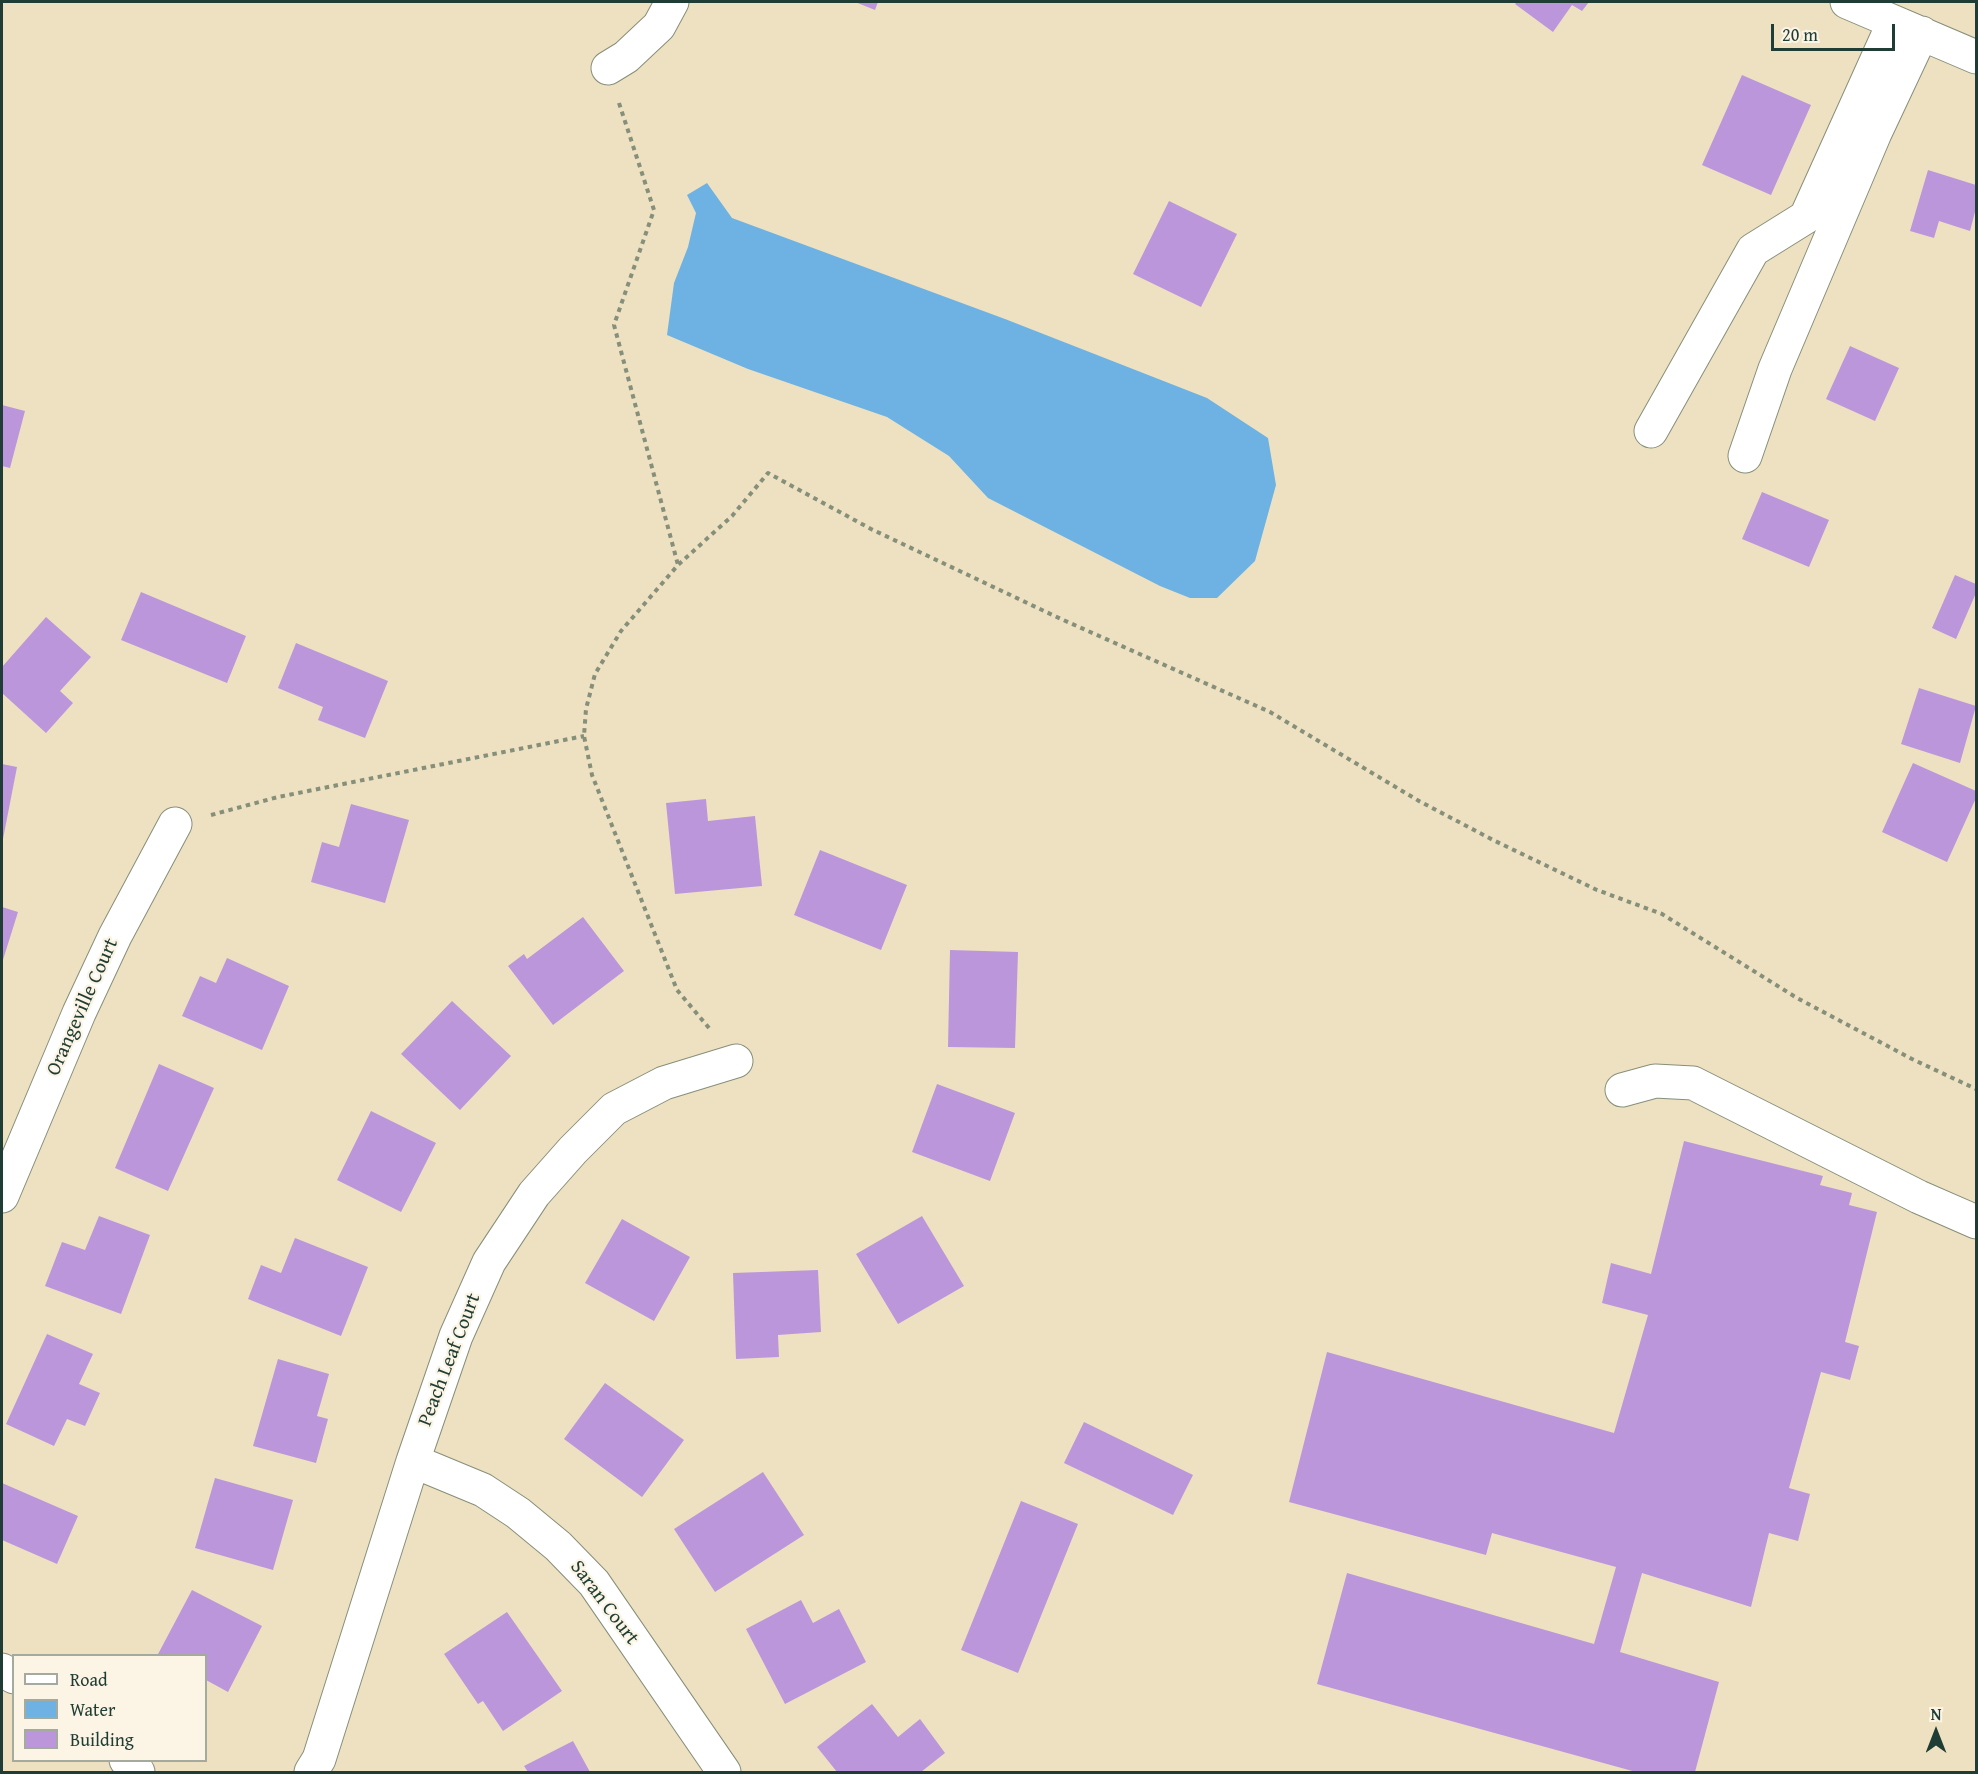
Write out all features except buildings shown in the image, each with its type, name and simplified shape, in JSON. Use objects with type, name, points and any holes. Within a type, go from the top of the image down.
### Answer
[{"type":"street","points":[[608,68],[626,57],[659,26],[672,2]]},
{"type":"street","points":[[1847,2],[1977,57]]},
{"type":"street","points":[[1651,431],[1753,250],[1806,217],[1908,27]]},
{"type":"street","points":[[1744,456],[1775,369],[1875,133],[1908,27]]},
{"type":"street","name":"Orangeville Court","points":[[2,1196],[79,1013],[110,946],[176,824]]},
{"type":"street","name":"Peach Leaf Court","points":[[311,1773],[322,1749],[413,1461],[456,1336],[484,1273],[534,1194],[614,1109],[664,1083],[736,1061]]},
{"type":"street","points":[[1622,1090],[1655,1081],[1694,1083],[1919,1197],[1977,1222]]},
{"type":"street","name":"Saran Court","points":[[413,1461],[483,1490],[518,1513],[558,1546],[594,1583],[724,1773]]},
{"type":"street","points":[[127,1762],[138,1773]]},
{"type":"path","points":[[608,68],[654,210],[614,325],[678,565]]},
{"type":"path","points":[[736,1061],[677,990],[592,775],[584,736],[586,709],[595,674],[621,631],[678,565],[732,516],[768,473],[881,534],[1061,619],[1270,712],[1429,806],[1494,841],[1597,890],[1662,914],[1797,998],[1912,1059],[1977,1089]]},
{"type":"path","points":[[176,824],[278,797],[584,736]]},
{"type":"water","points":[[707,183],[732,218],[1005,319],[1207,398],[1268,438],[1276,485],[1255,561],[1217,598],[1190,598],[1160,586],[988,498],[949,456],[887,417],[748,369],[667,335],[674,283],[688,247],[696,213],[687,195]]}]
